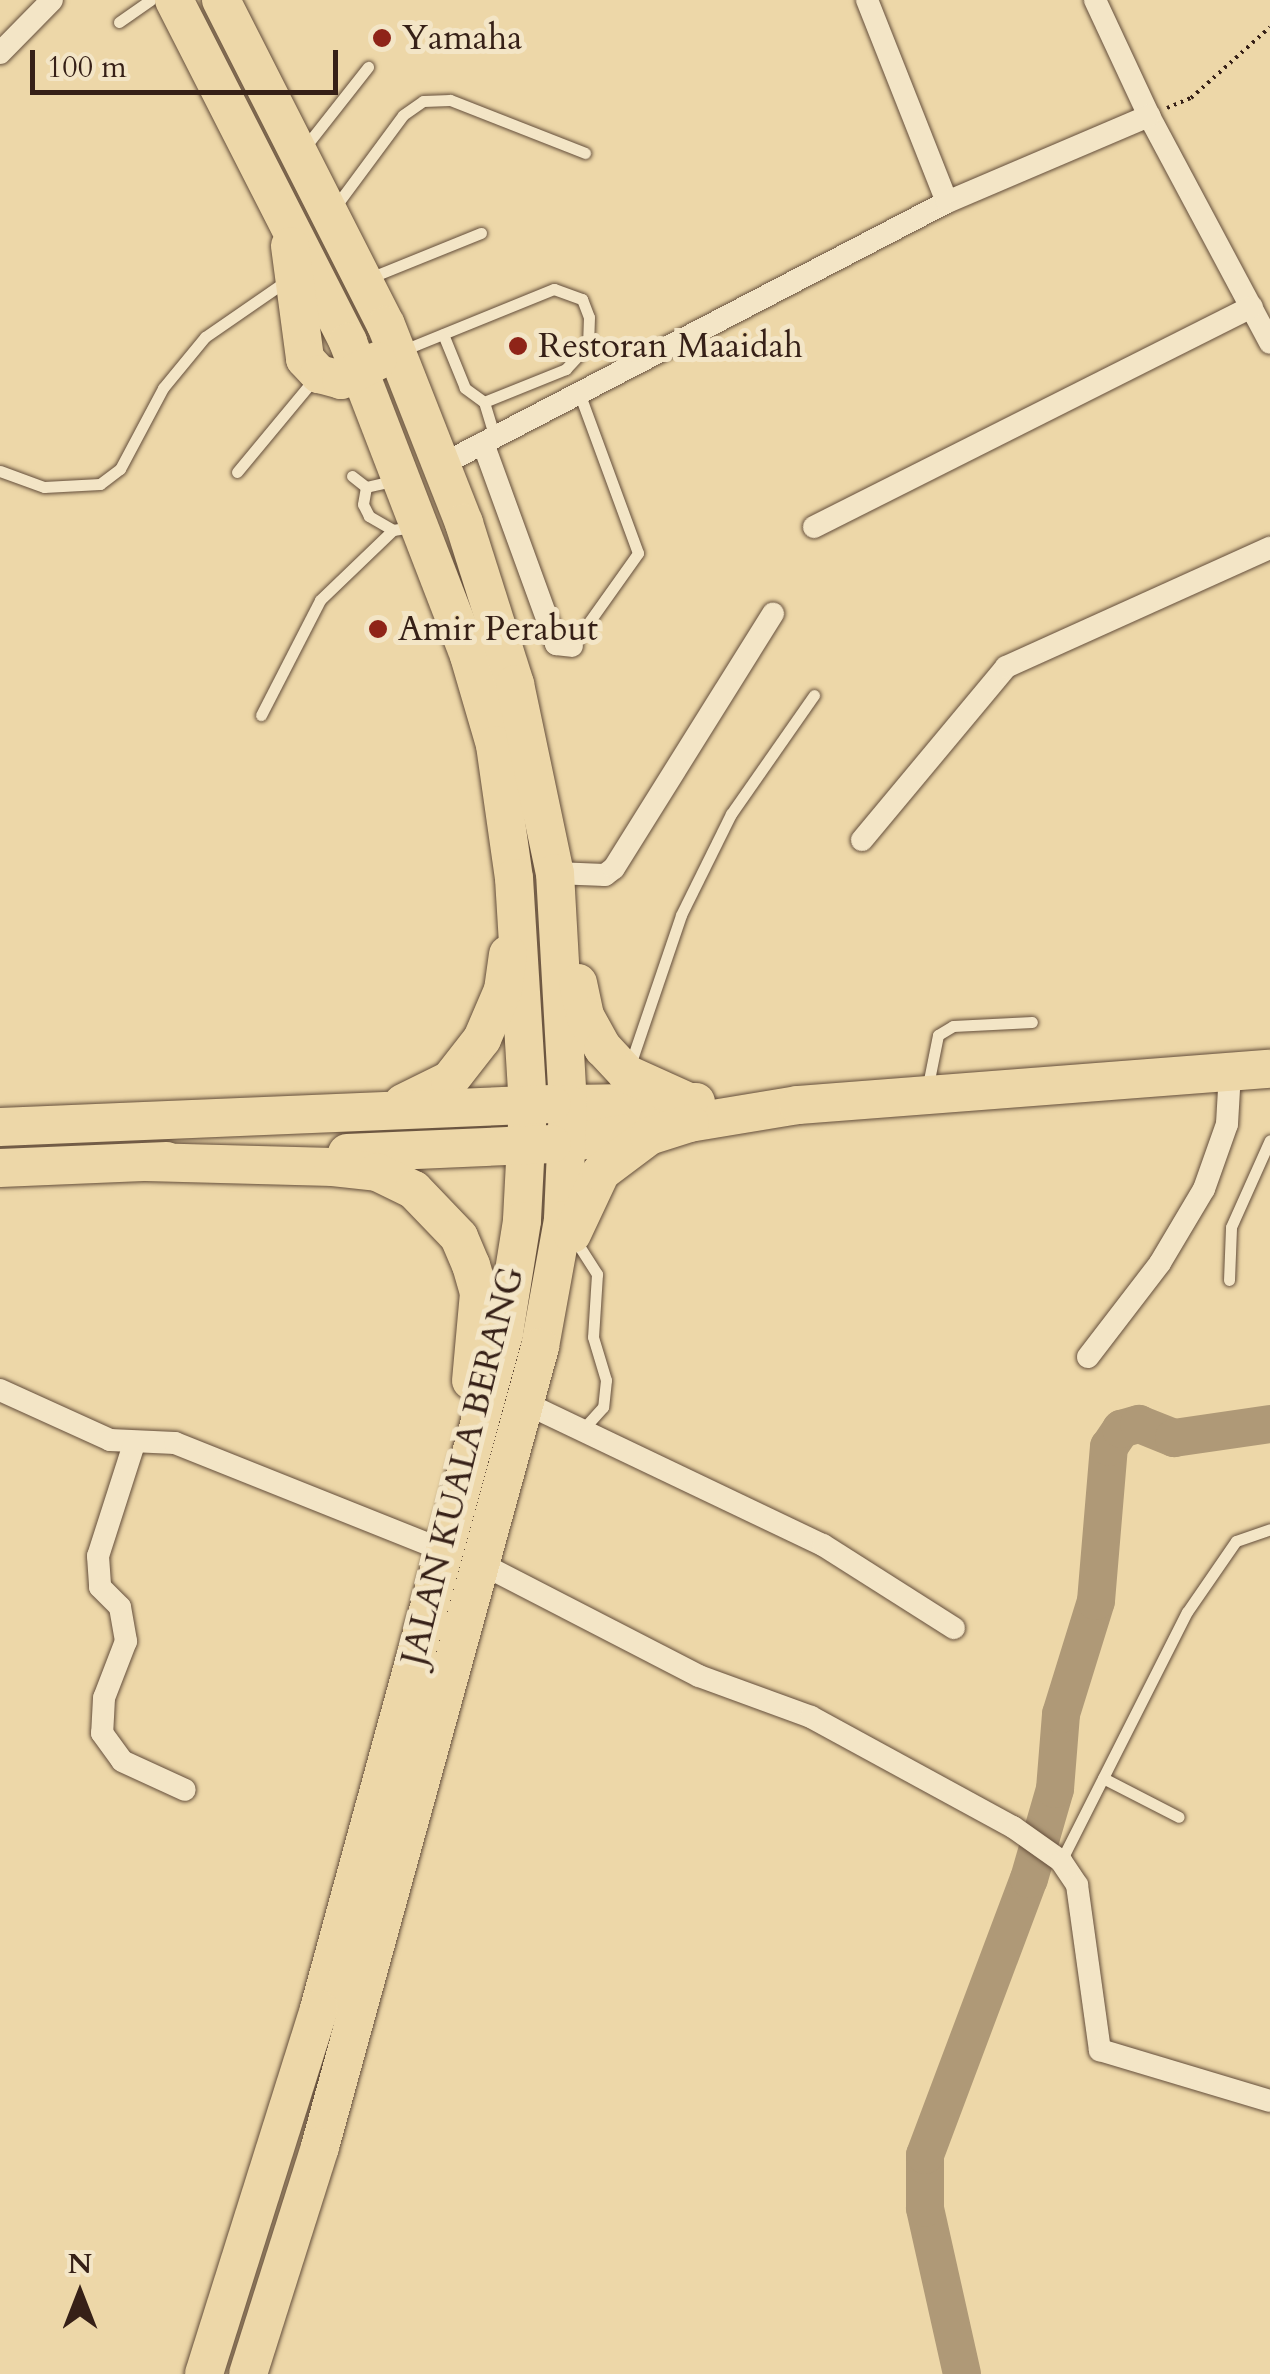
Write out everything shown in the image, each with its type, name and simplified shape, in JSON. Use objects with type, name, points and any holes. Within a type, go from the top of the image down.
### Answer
[{"type":"main road","name":"JALAN KUALA BERANG","points":[[174,0],[361,374],[404,479],[407,528],[495,745],[514,878],[528,1105],[527,1145],[504,1333],[318,2009],[204,2374]]},
{"type":"main road","name":"JALAN KUALA BERANG","points":[[220,0],[392,339],[464,523],[534,750],[555,873],[568,1104],[568,1143],[552,1298],[320,2147],[248,2374]]},
{"type":"main road","points":[[288,225],[298,340],[318,374],[342,380],[361,374],[378,360],[392,339]]},
{"type":"main road","points":[[555,873],[586,1016],[627,1074],[690,1112]]},
{"type":"main road","points":[[377,1111],[425,1097],[450,1080],[482,1040],[503,990],[514,878]]},
{"type":"main road","points":[[0,1127],[568,1104],[690,1112],[1270,1068]]},
{"type":"main road","points":[[0,1168],[568,1143],[690,1112]]},
{"type":"main road","points":[[552,1298],[572,1234],[601,1172],[649,1136],[690,1112]]},
{"type":"main road","points":[[146,1162],[377,1172],[435,1206],[459,1237],[479,1293],[457,1503]]},
{"type":"street","points":[[0,53],[52,0]]},
{"type":"street","points":[[867,0],[947,202]]},
{"type":"street","points":[[1095,0],[1148,116],[1270,344]]},
{"type":"street","points":[[443,464],[947,202],[1148,116]]},
{"type":"street","points":[[814,527],[1252,307]]},
{"type":"street","points":[[488,440],[506,508],[556,644],[572,646]]},
{"type":"street","points":[[464,523],[506,508]]},
{"type":"street","points":[[862,840],[1006,667],[1270,548]]},
{"type":"street","points":[[555,873],[605,875],[614,868],[773,614]]},
{"type":"street","points":[[1088,1357],[1160,1263],[1204,1189],[1228,1124],[1230,1072]]},
{"type":"street","points":[[0,1390],[34,1409],[134,1444],[175,1443],[443,1550]]},
{"type":"street","points":[[525,1404],[823,1545],[954,1628]]},
{"type":"street","points":[[134,1444],[98,1556],[100,1587],[120,1607],[126,1641],[104,1698],[102,1733],[122,1761],[185,1790]]},
{"type":"street","points":[[480,1562],[699,1676],[856,1739],[1013,1827],[1056,1857],[1078,1886],[1100,2050],[1270,2101]]},
{"type":"lane","points":[[119,22],[150,0]]},
{"type":"lane","points":[[299,154],[368,67]]},
{"type":"lane","points":[[329,214],[403,115],[424,101],[450,100],[586,153]]},
{"type":"lane","points":[[363,281],[481,233]]},
{"type":"lane","points":[[0,471],[44,487],[100,484],[120,468],[163,388],[205,337],[231,313],[293,277]]},
{"type":"lane","points":[[392,339],[443,334],[554,288],[582,299],[588,345],[566,369],[484,402]]},
{"type":"lane","points":[[443,334],[465,388],[484,402],[488,440]]},
{"type":"lane","points":[[237,472],[318,374]]},
{"type":"lane","points":[[572,646],[638,553],[578,393]]},
{"type":"lane","points":[[352,476],[366,486],[404,479]]},
{"type":"lane","points":[[366,486],[369,516],[407,528]]},
{"type":"lane","points":[[261,715],[320,600],[407,528]]},
{"type":"lane","points":[[627,1074],[682,915],[731,814],[814,695]]},
{"type":"lane","points":[[926,1095],[938,1035],[953,1026],[1032,1022]]},
{"type":"lane","points":[[1229,1280],[1231,1227],[1270,1140]]},
{"type":"lane","points":[[572,1234],[598,1274],[593,1337],[606,1380],[602,1407],[583,1429]]},
{"type":"lane","points":[[1056,1857],[1104,1778],[1187,1612],[1236,1542],[1270,1529]]},
{"type":"lane","points":[[1104,1778],[1179,1816]]},
{"type":"path","points":[[1148,116],[1190,98],[1270,27]]},
{"type":"waterway","points":[[962,2374],[925,2208],[925,2155],[1029,1879],[1055,1789],[1061,1714],[1096,1601],[1109,1447],[1121,1429],[1139,1424],[1174,1438],[1270,1424]]},
{"type":"place","name":"Yamaha","points":[[382,38]]},
{"type":"place","name":"Restoran Maaidah","points":[[518,346]]},
{"type":"place","name":"Amir Perabut","points":[[378,629]]}]
